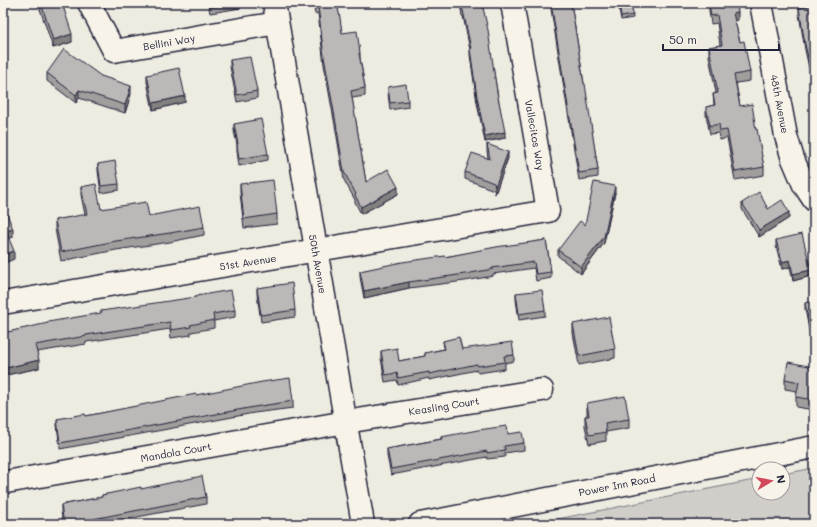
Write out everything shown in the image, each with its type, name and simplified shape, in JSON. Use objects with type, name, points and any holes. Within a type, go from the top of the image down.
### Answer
[{"type":"street","name":"Bellini Way","points":[[89,3],[114,51],[276,13]]},
{"type":"street","name":"Vallecitos Way","points":[[493,221],[548,211],[512,3]]},
{"type":"street","name":"48th Avenue","points":[[761,3],[786,136],[793,159],[804,185],[814,200]]},
{"type":"street","name":"50th Avenue","points":[[276,13],[363,524]]},
{"type":"street","name":"51st Avenue","points":[[3,303],[493,221]]},
{"type":"street","name":"Keasling Court","points":[[346,422],[542,390]]},
{"type":"street","name":"Mandola Court","points":[[6,482],[346,422]]},
{"type":"street","name":"Power Inn Road","points":[[420,524],[814,447]]},
{"type":"shaded area","points":[[814,468],[814,524],[532,524],[751,481],[751,501],[791,501],[791,472]]},
{"type":"building","points":[[41,3],[62,3],[72,34],[53,40]]},
{"type":"building","points":[[209,3],[234,3],[210,7]]},
{"type":"building","points":[[315,3],[337,3],[342,33],[357,31],[365,88],[351,91],[366,182],[388,169],[398,187],[361,207],[344,172],[324,57],[318,6],[315,6]]},
{"type":"building","points":[[461,3],[482,3],[505,132],[485,136],[477,97],[471,49]]},
{"type":"building","points":[[551,3],[571,3],[598,170],[579,173]]},
{"type":"building","points":[[619,3],[631,3],[633,15],[621,17]]},
{"type":"building","points":[[709,3],[737,3],[738,12],[733,13],[740,42],[744,41],[750,72],[734,75],[740,106],[752,104],[764,167],[735,172],[727,130],[720,131],[719,124],[710,126],[706,107],[715,105],[713,94],[718,93],[709,47],[722,45],[717,15],[711,16]]},
{"type":"building","points":[[814,5],[814,84],[799,8]]},
{"type":"building","points":[[64,49],[101,76],[131,86],[125,105],[79,90],[76,95],[47,73]]},
{"type":"building","points":[[250,57],[257,91],[237,95],[230,60]]},
{"type":"building","points":[[179,68],[185,96],[153,103],[147,75]]},
{"type":"building","points":[[406,84],[408,101],[390,103],[388,87]]},
{"type":"building","points":[[261,119],[268,154],[239,159],[234,124]]},
{"type":"building","points":[[487,144],[508,152],[495,187],[494,183],[465,172],[472,153],[490,159]]},
{"type":"building","points":[[115,161],[119,184],[101,186],[98,164]]},
{"type":"building","points":[[273,180],[277,214],[244,219],[240,184]]},
{"type":"building","points":[[594,182],[615,186],[604,237],[581,267],[558,250],[580,221],[585,225]]},
{"type":"building","points":[[96,184],[101,209],[146,202],[149,216],[200,206],[204,227],[116,241],[61,252],[55,220],[87,214],[81,187]]},
{"type":"building","points":[[759,192],[768,209],[782,200],[789,212],[759,230],[742,203]]},
{"type":"building","points":[[3,204],[13,229],[6,231],[14,251],[3,255]]},
{"type":"building","points":[[802,234],[811,270],[793,274],[790,260],[782,262],[776,240]]},
{"type":"building","points":[[546,240],[551,272],[536,274],[534,262],[409,282],[364,291],[360,271],[402,262],[445,257],[496,247]]},
{"type":"building","points":[[292,283],[295,310],[261,315],[257,288]]},
{"type":"building","points":[[231,290],[235,310],[213,314],[214,320],[190,325],[191,327],[171,330],[170,322],[86,335],[35,345],[39,360],[6,368],[3,355],[3,333],[48,322],[101,313],[101,311],[196,297]]},
{"type":"building","points":[[542,290],[545,310],[519,314],[516,293]]},
{"type":"building","points":[[814,301],[814,338],[812,339],[805,303]]},
{"type":"building","points":[[609,317],[615,349],[579,356],[573,324]]},
{"type":"building","points":[[459,337],[462,349],[512,342],[514,355],[504,356],[505,362],[478,366],[477,364],[429,374],[429,372],[398,378],[397,373],[385,375],[381,351],[397,348],[399,361],[425,356],[425,353],[445,349],[443,341]]},
{"type":"building","points":[[788,362],[814,367],[814,400],[796,397],[799,382],[785,379]]},
{"type":"building","points":[[290,378],[293,401],[60,443],[57,419],[85,414],[86,416],[196,394]]},
{"type":"building","points":[[625,396],[629,419],[605,423],[606,432],[589,435],[585,416],[589,416],[587,403]]},
{"type":"building","points":[[507,426],[508,434],[522,432],[524,443],[504,446],[505,450],[487,453],[487,451],[391,469],[387,449],[442,439],[441,437]]},
{"type":"building","points":[[202,476],[206,497],[93,519],[94,521],[78,524],[64,524],[61,505],[102,497],[102,495],[141,487],[141,489]]}]
